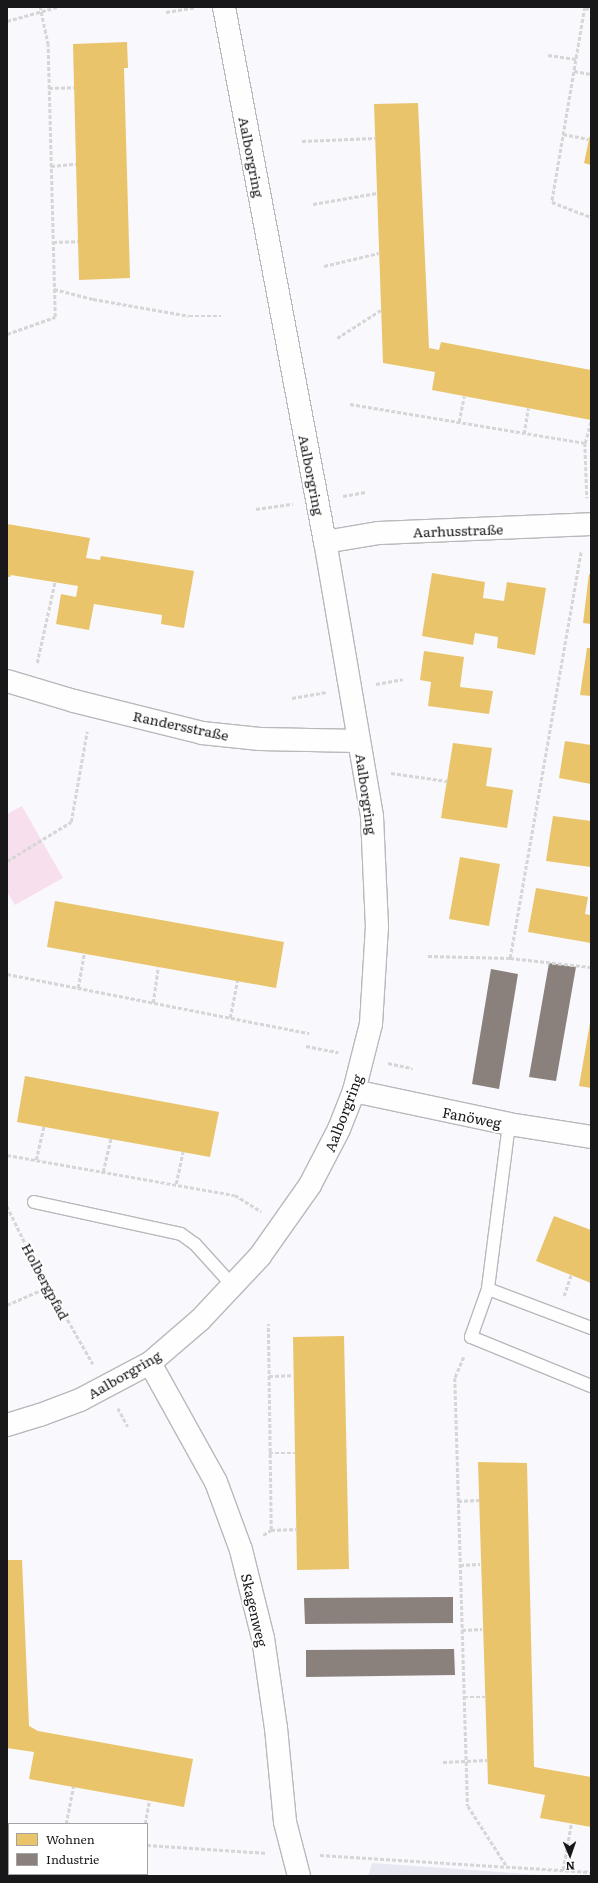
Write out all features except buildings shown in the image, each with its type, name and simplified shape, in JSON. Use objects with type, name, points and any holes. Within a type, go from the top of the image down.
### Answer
[{"type":"street","name":"Aalborgring","points":[[7,1424],[40,1416],[80,1400],[150,1363],[200,1320],[260,1256],[284,1224],[323,1161],[354,1091],[371,1024],[377,927],[372,816],[325,542],[224,7]]},
{"type":"street","name":"Aarhusstraße","points":[[325,542],[379,533],[588,525]]},
{"type":"street","name":"Randersstraße","points":[[7,681],[91,706],[202,733],[260,739],[359,741]]},
{"type":"street","name":"Fanöweg","points":[[354,1091],[509,1124],[591,1137]]},
{"type":"street","name":"Skagenweg","points":[[150,1363],[216,1482],[241,1550],[263,1638],[276,1728],[282,1802],[299,1876]]},
{"type":"lane","points":[[509,1124],[488,1289],[471,1337],[591,1386]]},
{"type":"lane","points":[[34,1202],[181,1234],[195,1244],[232,1285]]},
{"type":"lane","points":[[488,1289],[591,1328]]},
{"type":"path","points":[[7,334],[55,317],[48,45],[40,7]]},
{"type":"path","points":[[7,21],[57,7]]},
{"type":"path","points":[[166,12],[196,7]]},
{"type":"path","points":[[591,9],[585,8],[552,202],[591,217]]},
{"type":"path","points":[[548,55],[576,59]]},
{"type":"path","points":[[574,71],[591,74]]},
{"type":"path","points":[[49,88],[74,87]]},
{"type":"path","points":[[563,134],[589,140]]},
{"type":"path","points":[[302,142],[375,138]]},
{"type":"path","points":[[50,166],[76,164]]},
{"type":"path","points":[[313,204],[377,194]]},
{"type":"path","points":[[53,242],[78,241]]},
{"type":"path","points":[[324,266],[379,253]]},
{"type":"path","points":[[54,289],[93,300],[189,316],[221,316]]},
{"type":"path","points":[[337,338],[381,310]]},
{"type":"path","points":[[459,422],[464,396]]},
{"type":"path","points":[[350,404],[524,434],[586,443]]},
{"type":"path","points":[[524,434],[528,408]]},
{"type":"path","points":[[510,958],[588,525],[586,443],[591,420]]},
{"type":"path","points":[[30,688],[55,582]]},
{"type":"path","points":[[7,861],[72,822],[91,706]]},
{"type":"path","points":[[388,773],[447,781]]},
{"type":"path","points":[[78,988],[84,953]]},
{"type":"path","points":[[428,956],[510,958],[591,967]]},
{"type":"path","points":[[153,1003],[158,967]]},
{"type":"path","points":[[7,974],[309,1033]]},
{"type":"path","points":[[230,1018],[237,981]]},
{"type":"path","points":[[36,1160],[44,1126]]},
{"type":"path","points":[[103,1172],[111,1138]]},
{"type":"path","points":[[176,1184],[184,1152]]},
{"type":"path","points":[[7,1155],[235,1195],[284,1224]]},
{"type":"path","name":"Holbergpfad","points":[[7,1206],[48,1287],[75,1335]]},
{"type":"path","points":[[7,1305],[48,1287]]},
{"type":"path","points":[[268,1324],[271,1530]]},
{"type":"path","points":[[471,1337],[455,1378],[468,1806],[506,1865]]},
{"type":"path","points":[[269,1376],[293,1375]]},
{"type":"path","points":[[269,1453],[295,1453]]},
{"type":"path","points":[[458,1501],[479,1500]]},
{"type":"path","points":[[241,1550],[271,1530],[297,1529]]},
{"type":"path","points":[[460,1565],[480,1564]]},
{"type":"path","points":[[462,1630],[482,1629]]},
{"type":"path","points":[[464,1697],[485,1697]]},
{"type":"path","points":[[443,1762],[487,1760]]},
{"type":"path","points":[[66,1823],[73,1787]]},
{"type":"path","points":[[145,1823],[149,1801]]},
{"type":"path","points":[[563,1870],[571,1824]]},
{"type":"path","points":[[148,1845],[506,1865],[591,1872]]},
{"type":"shaded area","points":[[22,806],[63,878],[15,905],[7,892],[7,814]]},
{"type":"shaded area","points":[[7,1846],[8,1875],[56,1875],[56,1876],[7,1876]]},
{"type":"shaded area","points":[[372,1863],[555,1876],[368,1876]]}]
